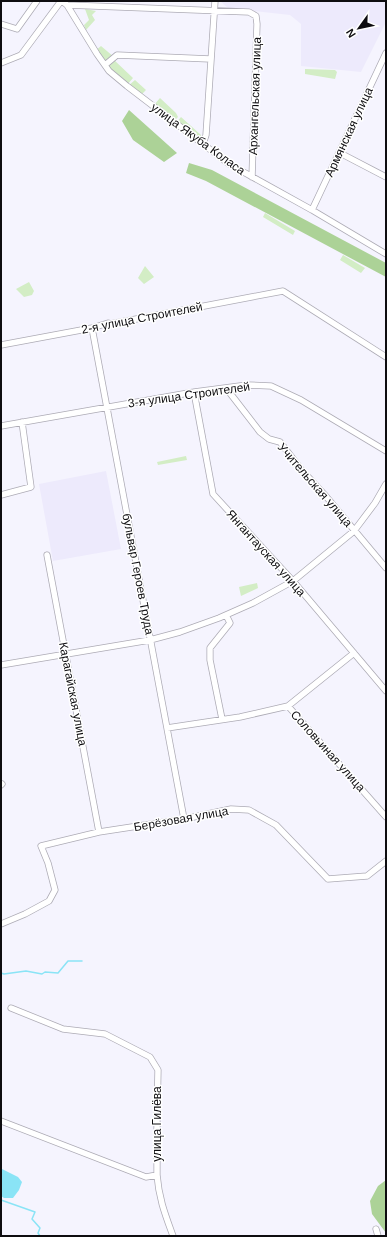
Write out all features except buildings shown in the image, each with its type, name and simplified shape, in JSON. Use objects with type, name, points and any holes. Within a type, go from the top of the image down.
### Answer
[{"type":"street","points":[[1,24],[17,29],[37,1]]},
{"type":"street","points":[[203,144],[206,135],[215,1]]},
{"type":"street","points":[[1,63],[21,55],[64,2],[214,10]]},
{"type":"street","name":"улица Якуба Коласа","points":[[64,2],[94,51],[109,71],[127,86],[229,164],[312,210],[386,254]]},
{"type":"street","name":"Архангельская улица","points":[[214,10],[249,12],[256,16],[252,177]]},
{"type":"street","name":"Армянская улица","points":[[312,210],[386,53]]},
{"type":"street","points":[[105,65],[117,55],[210,59]]},
{"type":"street","points":[[340,153],[386,177]]},
{"type":"street","name":"2-я улица Строителей","points":[[1,345],[92,328],[108,323],[117,323],[284,291],[386,357]]},
{"type":"street","name":"бульвар Героев Труда","points":[[92,328],[184,819]]},
{"type":"street","name":"3-я улица Строителей","points":[[1,426],[194,392],[247,385],[270,386],[300,400],[386,451]]},
{"type":"street","name":"Учительская улица","points":[[226,388],[260,432],[269,439],[280,442],[300,468],[324,494],[386,568]]},
{"type":"street","name":"Янгантауская улица","points":[[194,392],[213,494],[293,581],[386,691]]},
{"type":"street","points":[[1,495],[31,487],[22,422]]},
{"type":"street","points":[[1,665],[150,640],[180,632],[253,603],[293,581],[354,531],[375,503],[386,484]]},
{"type":"street","name":"Карагайская улица","points":[[47,555],[99,832]]},
{"type":"street","points":[[222,719],[210,660],[210,648],[230,623],[226,615]]},
{"type":"street","points":[[288,706],[354,653]]},
{"type":"street","name":"Соловьиная улица","points":[[167,728],[240,717],[288,706],[386,817]]},
{"type":"street","name":"Берёзовая улица","points":[[1,924],[50,901],[55,890],[48,863],[41,846],[99,832],[184,819],[230,809],[249,810],[276,825],[328,880],[367,876],[386,861]]},
{"type":"street","name":"улица Гилёва","points":[[1,1121],[146,1177],[157,1175],[158,1070],[150,1057],[105,1034],[63,1029],[11,1008]]},
{"type":"street","points":[[157,1175],[158,1192],[173,1236]]},
{"type":"street","points":[[376,1229],[378,1236]]},
{"type":"shaded area","points":[[220,1],[386,1],[386,22],[361,72],[301,66],[301,24],[295,19],[290,15],[228,8]]},
{"type":"shaded area","points":[[106,471],[121,549],[53,561],[39,484]]},
{"type":"green space","points":[[85,9],[96,11],[92,15],[95,20],[86,30],[84,25],[89,20]]},
{"type":"green space","points":[[101,46],[114,57],[105,64],[95,51]]},
{"type":"green space","points":[[113,59],[133,78],[127,85],[106,65]]},
{"type":"green space","points":[[305,69],[335,70],[337,72],[335,79],[305,74]]},
{"type":"green space","points":[[135,80],[146,90],[141,95],[128,86]]},
{"type":"green space","points":[[160,98],[176,113],[178,117],[174,121],[154,105]]},
{"type":"green space","points":[[129,110],[177,153],[164,162],[133,140],[122,121]]},
{"type":"green space","points":[[181,117],[201,135],[199,140],[176,123]]},
{"type":"green space","points":[[189,163],[212,170],[386,263],[386,277],[206,181],[186,173]]},
{"type":"green space","points":[[265,213],[295,231],[293,235],[263,217]]},
{"type":"green space","points":[[343,255],[365,268],[361,273],[340,260]]},
{"type":"green space","points":[[145,266],[154,277],[144,284],[138,278]]},
{"type":"green space","points":[[29,282],[34,291],[32,295],[24,297],[16,289]]},
{"type":"green space","points":[[186,456],[187,460],[158,465],[157,462]]},
{"type":"green space","points":[[257,583],[258,588],[241,596],[239,587]]},
{"type":"green space","points":[[386,1180],[386,1233],[372,1214],[370,1201],[378,1186]]},
{"type":"water","points":[[2,1169],[18,1177],[22,1182],[19,1190],[13,1198],[4,1198],[1,1196]]},
{"type":"waterway","points":[[1,973],[4,974],[26,971],[42,974],[45,972],[58,973],[68,961],[82,961]]},
{"type":"waterway","points":[[1,1200],[35,1212],[32,1219],[40,1228],[38,1233],[40,1236]]}]
